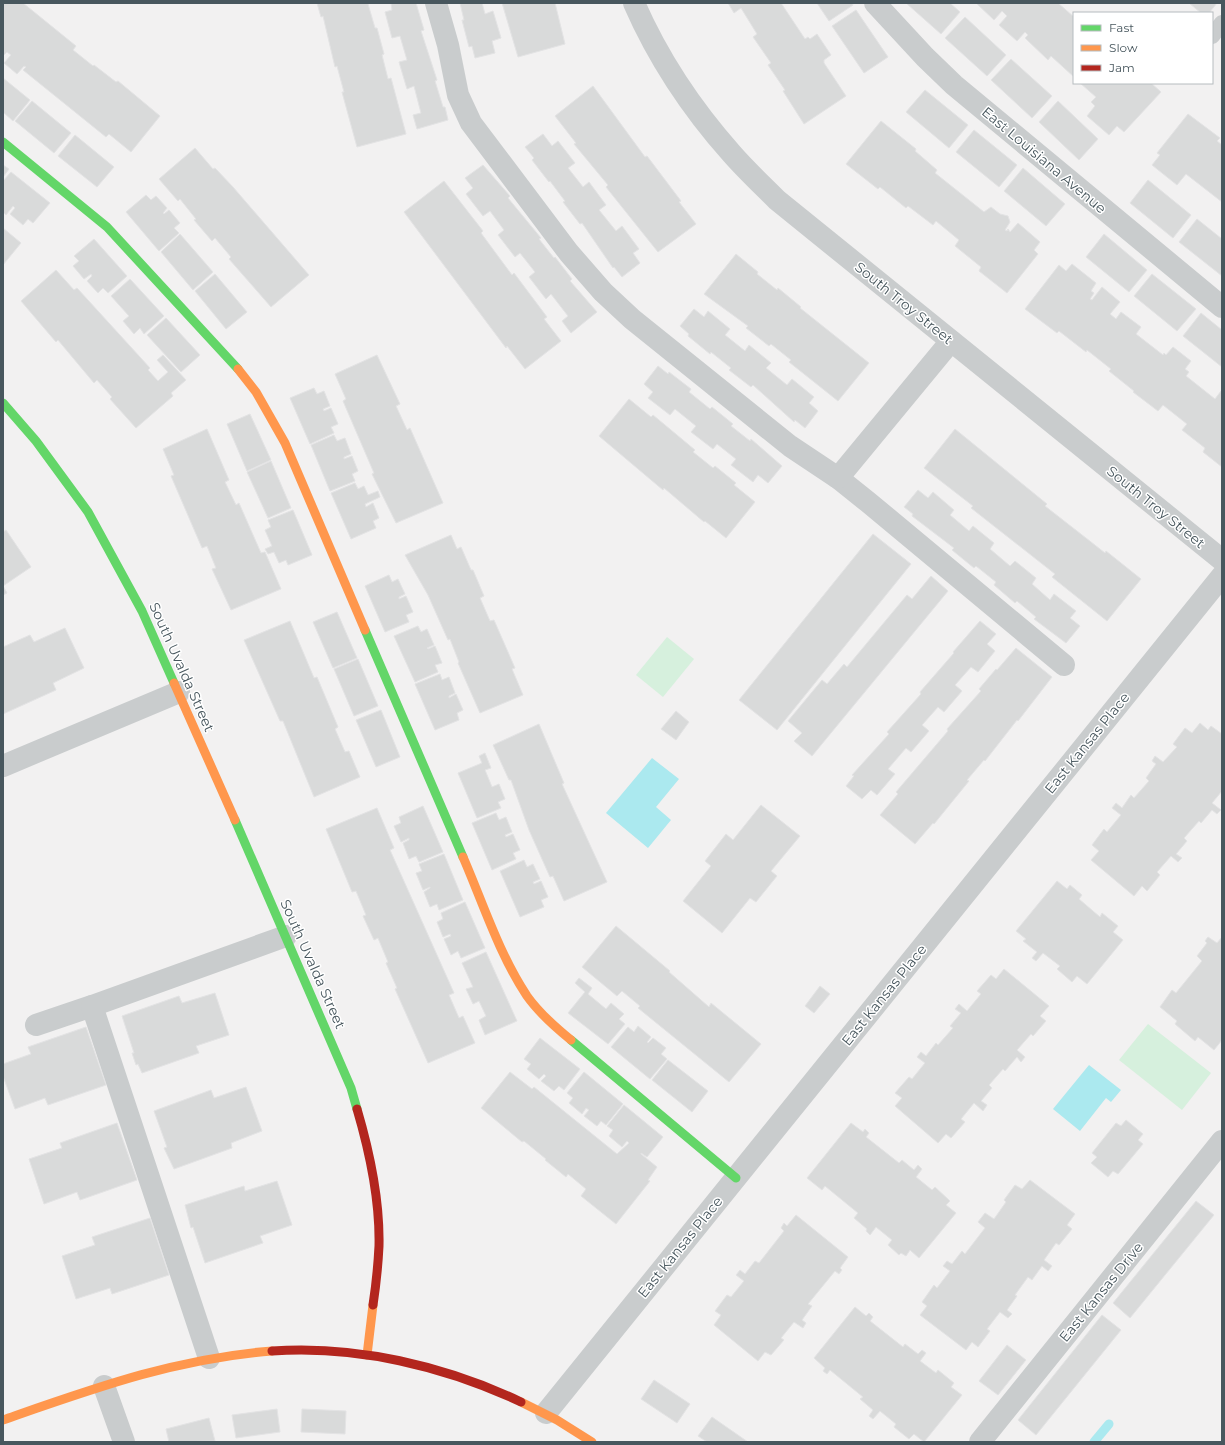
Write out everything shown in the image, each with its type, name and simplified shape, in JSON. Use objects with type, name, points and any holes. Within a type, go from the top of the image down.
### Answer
[{"type":"street","points":[[436,3],[448,45],[458,95],[471,123],[570,253],[603,292],[632,319],[790,446],[838,478],[1064,665]]},
{"type":"street","name":"South Troy Street","points":[[634,3],[658,53],[708,126],[732,155],[777,200],[1222,560]]},
{"type":"street","name":"East Louisiana Avenue","points":[[875,3],[924,57],[954,85],[1222,308]]},
{"type":"street","points":[[3,142],[107,227],[232,361],[267,410],[285,443],[507,960],[528,997],[540,1012],[572,1042],[736,1178]]},
{"type":"street","points":[[838,478],[951,341]]},
{"type":"street","name":"South Uvalda Street","points":[[3,403],[36,441],[88,512],[142,611],[340,1060],[362,1123],[369,1151],[377,1210],[379,1246],[367,1355]]},
{"type":"street","name":"East Kansas Place","points":[[546,1414],[1222,576]]},
{"type":"street","points":[[3,766],[179,692]]},
{"type":"street","points":[[36,1025],[286,936]]},
{"type":"street","points":[[92,1006],[209,1358]]},
{"type":"street","name":"East Kansas Drive","points":[[980,1442],[1222,1141]]},
{"type":"street","points":[[3,1420],[163,1368],[209,1358],[273,1351],[330,1352],[392,1359],[462,1378],[546,1414],[592,1442]]},
{"type":"street","points":[[104,1386],[124,1442]]},
{"type":"lane","points":[[1213,35],[1222,23]]},
{"type":"green space","points":[[667,637],[694,659],[663,697],[636,675]]},
{"type":"green space","points":[[1148,1024],[1211,1073],[1182,1110],[1119,1060]]},
{"type":"water","points":[[652,758],[679,779],[656,807],[671,820],[648,848],[606,813]]},
{"type":"water","points":[[1089,1065],[1121,1090],[1111,1102],[1106,1098],[1080,1131],[1053,1109]]},
{"type":"building","points":[[3,3],[23,3],[76,46],[73,50],[116,82],[118,81],[160,116],[131,152],[109,134],[106,137],[23,70],[26,67],[24,66],[17,74],[4,63],[11,55],[7,52],[3,56]]},
{"type":"building","points":[[317,3],[370,3],[368,4],[375,28],[377,28],[384,54],[382,55],[388,79],[391,78],[406,134],[357,147],[342,92],[344,92],[337,66],[335,67],[323,16],[321,17]]},
{"type":"building","points":[[391,3],[416,3],[424,30],[421,31],[448,120],[417,129],[413,115],[421,113],[414,86],[407,89],[399,62],[407,60],[400,36],[392,38],[385,12],[392,10]]},
{"type":"building","points":[[460,3],[482,3],[485,14],[493,11],[501,38],[492,41],[495,53],[475,58],[472,46],[469,47],[462,20],[464,20]]},
{"type":"building","points":[[502,3],[555,3],[565,44],[518,57]]},
{"type":"building","points":[[728,3],[781,3],[805,39],[808,37],[810,39],[817,34],[831,55],[824,60],[824,63],[846,96],[804,124],[783,91],[785,90],[768,65],[771,63],[753,37],[757,34],[741,8],[734,13]]},
{"type":"building","points":[[817,3],[852,3],[853,5],[829,21]]},
{"type":"building","points":[[906,3],[950,3],[960,12],[941,34]]},
{"type":"building","points":[[976,3],[1058,3],[1073,16],[1073,76],[1051,56],[1048,60],[1025,38],[1028,35],[1025,32],[1017,41],[999,25],[1007,16],[1002,11],[994,20]]},
{"type":"building","points":[[1189,3],[1217,3],[1210,12],[1200,12]]},
{"type":"building","points":[[856,10],[888,57],[864,73],[832,26]]},
{"type":"building","points":[[965,17],[1006,55],[987,76],[945,38]]},
{"type":"building","points":[[1011,59],[1052,96],[1032,118],[991,80]]},
{"type":"building","points":[[3,78],[30,100],[13,121],[3,112]]},
{"type":"building","points":[[1081,84],[1152,84],[1161,92],[1124,132],[1117,126],[1109,135],[1087,116],[1095,106],[1091,102],[1096,97]]},
{"type":"building","points":[[593,86],[645,157],[647,156],[681,201],[679,202],[696,224],[658,252],[606,187],[608,185],[574,144],[576,143],[555,116]]},
{"type":"building","points":[[925,90],[968,125],[949,148],[906,112]]},
{"type":"building","points":[[32,101],[71,133],[54,153],[15,121]]},
{"type":"building","points":[[1058,101],[1098,139],[1079,160],[1039,122]]},
{"type":"building","points":[[1188,114],[1220,138],[1217,141],[1222,145],[1222,202],[1186,174],[1177,185],[1152,165],[1160,155],[1157,153]]},
{"type":"building","points":[[881,121],[916,149],[915,151],[937,170],[935,173],[984,212],[991,207],[1000,214],[1008,216],[1010,222],[1005,230],[1007,231],[1008,229],[1010,232],[1018,223],[1040,242],[1034,250],[1038,254],[1007,293],[979,271],[981,267],[955,246],[959,240],[936,221],[933,225],[908,206],[906,208],[880,187],[878,189],[846,164]]},
{"type":"building","points":[[974,130],[1017,165],[999,187],[956,152]]},
{"type":"building","points":[[543,134],[552,146],[558,141],[575,163],[568,168],[583,187],[589,182],[606,205],[599,210],[616,231],[622,226],[639,249],[633,253],[640,263],[622,277],[614,267],[613,268],[582,223],[580,224],[563,202],[565,201],[550,181],[549,182],[532,160],[534,158],[525,147]]},
{"type":"building","points":[[75,135],[114,167],[97,187],[58,156]]},
{"type":"building","points":[[195,148],[213,169],[215,168],[233,187],[309,275],[271,307],[229,259],[231,257],[215,238],[212,241],[194,220],[196,219],[180,199],[178,201],[159,179]]},
{"type":"building","points":[[3,165],[9,169],[3,177]]},
{"type":"building","points":[[483,165],[510,196],[508,198],[572,279],[570,281],[597,312],[571,333],[562,321],[568,316],[551,294],[546,299],[529,277],[535,272],[520,253],[515,257],[498,235],[504,230],[490,211],[483,216],[466,194],[473,188],[465,178]]},
{"type":"building","points":[[1023,168],[1065,204],[1046,226],[1004,191]]},
{"type":"building","points":[[11,172],[50,203],[33,223],[28,219],[23,225],[10,214],[15,208],[13,206],[6,215],[3,212],[3,181]]},
{"type":"building","points":[[1148,180],[1191,215],[1173,238],[1130,203]]},
{"type":"building","points":[[444,181],[483,231],[481,233],[512,275],[514,273],[547,317],[544,319],[561,341],[525,369],[507,346],[506,348],[404,212]]},
{"type":"building","points":[[146,195],[151,200],[156,196],[167,208],[163,213],[164,214],[169,210],[180,223],[174,228],[179,233],[159,251],[126,212]]},
{"type":"building","points":[[1197,219],[1222,239],[1222,276],[1179,242]]},
{"type":"building","points":[[3,228],[21,243],[3,265]]},
{"type":"building","points":[[180,234],[213,272],[193,290],[161,252]]},
{"type":"building","points":[[1104,234],[1147,270],[1129,292],[1086,257]]},
{"type":"building","points":[[94,239],[127,276],[108,293],[103,288],[98,293],[87,281],[92,276],[91,274],[84,279],[73,266],[79,261],[74,256]]},
{"type":"building","points":[[736,254],[758,272],[757,274],[777,290],[778,288],[801,307],[800,308],[869,363],[838,401],[789,362],[791,360],[771,344],[769,346],[746,328],[748,326],[704,294]]},
{"type":"building","points":[[1072,264],[1096,283],[1091,291],[1094,293],[1090,299],[1092,300],[1102,287],[1120,302],[1110,314],[1116,319],[1121,312],[1141,327],[1136,334],[1163,355],[1164,353],[1166,355],[1173,347],[1191,361],[1185,369],[1189,372],[1186,376],[1215,399],[1221,391],[1222,392],[1222,467],[1203,452],[1205,448],[1182,430],[1187,424],[1163,405],[1158,411],[1133,392],[1134,391],[1109,371],[1111,369],[1087,350],[1086,352],[1059,331],[1057,333],[1025,309],[1059,265],[1066,271]]},
{"type":"building","points":[[56,270],[74,290],[77,288],[150,368],[148,370],[158,381],[168,372],[157,360],[163,355],[186,380],[171,393],[173,396],[136,428],[110,399],[112,397],[97,380],[94,383],[58,340],[56,342],[21,301]]},
{"type":"building","points":[[215,274],[247,312],[226,329],[195,291]]},
{"type":"building","points":[[1152,274],[1196,309],[1177,331],[1134,296]]},
{"type":"building","points":[[130,279],[164,316],[144,334],[140,328],[134,334],[123,321],[129,316],[111,296]]},
{"type":"building","points":[[694,309],[704,317],[708,311],[730,329],[725,335],[745,351],[749,345],[771,363],[766,368],[787,385],[792,379],[814,397],[809,403],[818,411],[805,428],[795,420],[794,422],[753,385],[751,387],[729,370],[731,368],[711,352],[710,354],[688,336],[689,334],[680,326]]},
{"type":"building","points":[[1201,313],[1222,330],[1222,367],[1183,336]]},
{"type":"building","points":[[166,318],[200,355],[181,372],[147,335]]},
{"type":"building","points":[[377,355],[400,404],[396,406],[407,430],[410,428],[443,503],[396,523],[372,474],[374,473],[343,401],[346,399],[335,374]]},
{"type":"building","points":[[658,366],[668,374],[669,372],[691,389],[689,392],[710,409],[712,407],[733,424],[731,426],[750,441],[751,439],[782,466],[768,483],[758,475],[753,482],[731,465],[736,459],[717,444],[713,449],[691,432],[696,426],[675,409],[670,415],[648,398],[653,392],[644,384]]},
{"type":"building","points":[[314,388],[317,394],[324,391],[330,406],[323,409],[324,411],[331,408],[338,424],[331,427],[334,433],[310,444],[290,398]]},
{"type":"building","points":[[629,399],[651,417],[653,415],[695,450],[693,452],[713,468],[715,466],[736,483],[734,485],[755,502],[726,538],[705,521],[704,522],[664,488],[663,490],[599,436]]},
{"type":"building","points":[[250,414],[271,460],[247,471],[227,424]]},
{"type":"building","points":[[207,429],[229,480],[225,482],[236,505],[239,503],[261,553],[265,552],[281,589],[231,610],[212,569],[216,568],[207,546],[202,548],[171,476],[174,475],[163,449]]},
{"type":"building","points":[[955,429],[1047,504],[1045,506],[1141,579],[1107,621],[1052,577],[1055,574],[971,508],[973,506],[924,468]]},
{"type":"building","points":[[334,435],[337,441],[345,438],[351,454],[344,457],[344,459],[352,456],[358,471],[352,474],[355,481],[330,491],[311,445]]},
{"type":"building","points":[[271,461],[291,508],[268,518],[247,472]]},
{"type":"building","points":[[355,483],[358,489],[364,486],[368,495],[378,491],[380,497],[365,504],[366,507],[373,503],[379,518],[373,521],[376,528],[351,539],[331,493]]},
{"type":"building","points":[[918,490],[928,498],[933,492],[954,510],[950,515],[969,531],[973,526],[994,543],[990,549],[1010,566],[1015,561],[1036,578],[1032,584],[1050,600],[1054,594],[1076,611],[1070,618],[1080,626],[1066,643],[1034,619],[1036,617],[1017,601],[1015,603],[994,585],[996,582],[976,566],[974,568],[952,550],[954,548],[912,516],[913,514],[904,507]]},
{"type":"building","points":[[293,510],[312,555],[288,565],[286,560],[279,563],[274,552],[268,554],[265,549],[272,546],[265,530],[271,527],[268,520]]},
{"type":"building","points":[[6,530],[31,567],[3,586],[3,532]]},
{"type":"building","points":[[873,534],[911,564],[777,730],[739,700]]},
{"type":"building","points":[[451,535],[457,549],[461,547],[471,570],[473,570],[484,596],[480,598],[490,621],[494,620],[515,668],[512,669],[523,695],[480,713],[458,663],[459,662],[450,639],[448,640],[428,595],[405,555]]},
{"type":"building","points":[[389,575],[392,582],[398,579],[405,594],[399,597],[399,599],[406,596],[413,612],[406,615],[409,622],[385,632],[365,586]]},
{"type":"building","points":[[931,576],[948,591],[812,756],[794,741],[802,733],[788,721],[822,680],[827,684],[844,664],[847,667],[907,595],[912,599]]},
{"type":"building","points":[[3,586],[7,593],[3,595]]},
{"type":"building","points":[[337,612],[357,658],[333,668],[313,622]]},
{"type":"building","points":[[290,621],[314,678],[317,677],[338,727],[335,729],[345,752],[349,751],[360,777],[314,797],[283,721],[280,721],[244,640]]},
{"type":"building","points":[[980,621],[996,634],[987,644],[995,651],[978,672],[971,667],[955,685],[962,691],[944,712],[938,707],[922,725],[929,731],[911,752],[906,748],[888,769],[895,774],[877,795],[871,790],[862,799],[846,786],[854,776],[852,775],[889,734],[887,732],[921,694],[920,692]]},
{"type":"building","points":[[418,626],[421,632],[427,629],[434,645],[427,648],[428,649],[435,646],[442,663],[435,665],[438,672],[415,682],[394,636]]},
{"type":"building","points":[[65,628],[84,668],[53,683],[56,690],[3,714],[3,647],[30,635],[34,642]]},
{"type":"building","points":[[1016,648],[1052,677],[985,761],[984,760],[967,780],[969,781],[934,824],[933,823],[915,844],[880,815],[898,794],[896,792],[948,731],[947,729],[981,691],[979,689]]},
{"type":"building","points":[[358,659],[378,706],[354,716],[334,669]]},
{"type":"building","points":[[440,674],[442,680],[449,677],[455,693],[449,696],[449,698],[456,694],[463,710],[457,713],[459,720],[435,730],[415,684]]},
{"type":"building","points":[[381,710],[400,757],[376,767],[356,720]]},
{"type":"building","points":[[676,711],[689,722],[676,740],[661,729]]},
{"type":"building","points":[[1200,723],[1208,730],[1211,726],[1222,734],[1222,791],[1212,803],[1221,810],[1217,814],[1212,810],[1201,823],[1199,821],[1184,838],[1187,841],[1176,854],[1182,858],[1178,862],[1171,856],[1157,872],[1160,875],[1147,891],[1142,886],[1134,896],[1091,860],[1099,851],[1092,845],[1104,829],[1107,832],[1121,815],[1112,808],[1116,803],[1122,808],[1131,795],[1134,798],[1149,781],[1146,778],[1156,764],[1152,761],[1155,756],[1163,762],[1177,747],[1173,744],[1185,728],[1192,733]]},
{"type":"building","points":[[539,724],[564,783],[562,784],[607,882],[564,901],[553,876],[550,877],[529,830],[511,780],[509,780],[493,745]]},
{"type":"building","points":[[485,753],[491,768],[485,770],[492,787],[499,784],[505,799],[498,802],[501,808],[477,818],[458,773],[482,763],[479,756]]},
{"type":"building","points":[[761,805],[800,836],[771,871],[777,876],[756,902],[750,898],[722,933],[683,901],[711,866],[705,861],[726,834],[733,840]]},
{"type":"building","points":[[423,806],[443,852],[419,862],[416,856],[409,859],[403,843],[409,840],[409,838],[401,842],[394,826],[401,823],[399,817]]},
{"type":"building","points":[[377,808],[394,848],[390,850],[454,993],[449,995],[459,1018],[463,1016],[475,1043],[428,1063],[395,989],[397,988],[386,963],[388,962],[378,938],[374,940],[363,916],[366,915],[356,891],[352,892],[326,829]]},
{"type":"building","points":[[496,813],[499,820],[506,817],[512,832],[505,835],[506,837],[513,834],[520,850],[513,853],[516,859],[492,870],[472,823]]},
{"type":"building","points":[[444,854],[463,900],[439,910],[437,904],[430,907],[424,892],[430,887],[423,890],[416,873],[422,871],[419,864]]},
{"type":"building","points":[[524,860],[527,867],[533,864],[540,879],[533,882],[534,884],[541,881],[548,897],[541,900],[544,907],[520,917],[500,871]]},
{"type":"building","points":[[1057,881],[1067,889],[1070,885],[1082,895],[1079,899],[1100,917],[1102,913],[1118,926],[1113,932],[1123,940],[1087,984],[1077,976],[1072,982],[1057,969],[1060,966],[1043,953],[1036,961],[1032,958],[1037,952],[1023,941],[1026,939],[1016,931]]},
{"type":"building","points":[[465,902],[485,948],[461,958],[458,951],[451,955],[444,939],[451,936],[450,934],[443,937],[437,922],[443,919],[441,913]]},
{"type":"building","points":[[616,926],[670,971],[669,972],[709,1007],[711,1003],[761,1044],[729,1082],[638,1008],[640,1006],[622,991],[617,996],[582,967]]},
{"type":"building","points":[[1208,937],[1217,943],[1222,937],[1222,1040],[1214,1050],[1198,1037],[1195,1041],[1175,1024],[1177,1021],[1160,1007],[1172,990],[1176,993],[1202,961],[1197,956],[1207,943],[1205,941]]},
{"type":"building","points":[[486,952],[517,1021],[485,1035],[479,1020],[486,1016],[479,1001],[473,1004],[466,989],[473,987],[462,963]]},
{"type":"building","points":[[1004,969],[1049,1006],[1040,1016],[1046,1021],[1033,1036],[1031,1034],[1017,1050],[1025,1057],[1021,1062],[1017,1057],[1005,1071],[1003,1069],[989,1085],[992,1088],[981,1101],[987,1105],[983,1111],[974,1103],[961,1119],[965,1122],[951,1138],[946,1134],[938,1143],[895,1106],[902,1098],[895,1093],[909,1077],[912,1079],[925,1063],[917,1057],[921,1052],[926,1056],[936,1043],[938,1045],[953,1028],[950,1026],[961,1013],[955,1009],[959,1004],[967,1011],[981,994],[977,991],[991,975],[996,979]]},
{"type":"building","points":[[579,978],[592,988],[588,994],[606,1009],[611,1003],[624,1014],[619,1019],[625,1024],[608,1044],[568,1013],[585,992],[575,983]]},
{"type":"building","points":[[820,986],[830,994],[814,1013],[805,1006]]},
{"type":"building","points":[[215,993],[229,1035],[196,1046],[199,1053],[142,1073],[138,1064],[136,1065],[132,1053],[134,1053],[122,1016],[179,996],[182,1003]]},
{"type":"building","points":[[638,1026],[651,1037],[647,1042],[648,1043],[653,1038],[666,1048],[661,1054],[667,1059],[650,1079],[611,1047],[628,1027],[634,1032]]},
{"type":"building","points":[[86,1027],[106,1085],[48,1105],[45,1098],[15,1109],[3,1076],[3,1064],[31,1054],[28,1047]]},
{"type":"building","points":[[540,1038],[580,1069],[564,1090],[559,1086],[554,1091],[541,1081],[546,1076],[544,1074],[539,1079],[527,1069],[531,1064],[524,1059]]},
{"type":"building","points":[[668,1060],[708,1091],[692,1112],[652,1080]]},
{"type":"building","points":[[510,1072],[532,1089],[534,1087],[617,1154],[629,1143],[627,1141],[622,1147],[609,1136],[613,1130],[607,1126],[624,1105],[663,1137],[647,1157],[641,1153],[657,1167],[648,1180],[650,1181],[616,1224],[581,1196],[586,1189],[568,1174],[566,1177],[524,1141],[522,1142],[481,1108]]},
{"type":"building","points":[[584,1072],[623,1104],[606,1125],[601,1121],[597,1126],[584,1116],[589,1110],[586,1108],[582,1114],[569,1103],[573,1098],[567,1093]]},
{"type":"building","points":[[246,1087],[262,1131],[231,1143],[232,1148],[174,1169],[164,1148],[167,1147],[154,1111],[211,1090],[214,1098]]},
{"type":"building","points":[[1126,1120],[1143,1134],[1138,1140],[1143,1144],[1118,1174],[1113,1171],[1108,1177],[1091,1163],[1097,1157],[1092,1153],[1116,1123],[1121,1126]]},
{"type":"building","points":[[117,1123],[137,1180],[80,1200],[77,1192],[44,1204],[29,1159],[62,1148],[60,1143]]},
{"type":"building","points":[[851,1123],[863,1132],[865,1129],[869,1133],[866,1137],[899,1163],[902,1160],[914,1170],[918,1165],[922,1169],[916,1177],[932,1190],[935,1187],[950,1201],[946,1205],[956,1213],[919,1258],[910,1250],[906,1256],[901,1253],[899,1255],[888,1245],[892,1240],[876,1227],[870,1235],[866,1231],[867,1229],[854,1218],[858,1213],[825,1186],[822,1190],[807,1178]]},
{"type":"building","points":[[1030,1180],[1075,1214],[1067,1225],[1072,1229],[1059,1245],[1056,1243],[1044,1260],[1052,1266],[1048,1271],[1042,1266],[1032,1280],[1028,1277],[1015,1295],[1017,1296],[1007,1310],[1012,1314],[1008,1318],[1000,1312],[987,1329],[990,1331],[978,1347],[972,1342],[966,1350],[920,1315],[927,1306],[922,1302],[934,1285],[937,1288],[950,1271],[943,1266],[947,1261],[952,1264],[962,1251],[965,1254],[985,1228],[978,1222],[985,1213],[994,1219],[1006,1202],[1004,1200],[1015,1185],[1022,1189]]},
{"type":"building","points":[[277,1181],[292,1225],[260,1236],[263,1243],[205,1263],[193,1227],[191,1228],[185,1205],[244,1186],[245,1191]]},
{"type":"building","points":[[1196,1201],[1214,1215],[1130,1318],[1113,1303]]},
{"type":"building","points":[[796,1215],[848,1257],[840,1268],[842,1270],[839,1274],[835,1271],[808,1304],[812,1306],[802,1320],[806,1323],[803,1328],[794,1322],[781,1338],[784,1340],[771,1355],[765,1352],[758,1361],[714,1325],[721,1315],[715,1311],[727,1295],[731,1297],[744,1281],[736,1275],[740,1270],[745,1274],[755,1261],[759,1263],[784,1231],[781,1228],[784,1223],[787,1226]]},
{"type":"building","points":[[150,1218],[169,1275],[112,1294],[110,1288],[76,1299],[62,1256],[95,1245],[92,1237]]},
{"type":"building","points":[[855,1307],[866,1316],[869,1313],[873,1317],[870,1321],[903,1347],[905,1344],[918,1354],[922,1350],[926,1353],[920,1361],[936,1373],[938,1370],[954,1383],[951,1387],[962,1395],[924,1442],[914,1434],[909,1439],[894,1427],[896,1424],[880,1411],[873,1419],[869,1416],[873,1410],[860,1399],[863,1397],[830,1370],[827,1374],[823,1371],[825,1368],[814,1358]]},
{"type":"building","points":[[1102,1315],[1121,1330],[1036,1435],[1018,1420]]},
{"type":"building","points":[[1007,1345],[1026,1360],[998,1395],[979,1381]]},
{"type":"building","points":[[654,1380],[690,1404],[677,1423],[641,1399]]},
{"type":"building","points":[[277,1409],[280,1432],[236,1438],[232,1415]]},
{"type":"building","points":[[302,1409],[346,1411],[345,1434],[301,1432]]},
{"type":"building","points":[[712,1417],[748,1442],[707,1442],[698,1436]]},
{"type":"building","points":[[209,1418],[215,1441],[169,1442],[166,1429]]},
{"type":"waterway","points":[[1094,1442],[1109,1424]]},
{"type":"traffic: fast","points":[[3,142],[107,227],[238,369]]},
{"type":"traffic: fast","points":[[3,403],[36,441],[88,512],[142,611],[174,683]]},
{"type":"traffic: fast","points":[[365,630],[463,857]]},
{"type":"traffic: fast","points":[[235,820],[351,1088],[357,1109]]},
{"type":"traffic: fast","points":[[571,1040],[736,1178]]},
{"type":"traffic: slow","points":[[238,369],[256,392],[285,443],[365,630]]},
{"type":"traffic: slow","points":[[174,683],[235,820]]},
{"type":"traffic: slow","points":[[463,857],[492,928],[517,980],[537,1008],[553,1025],[571,1040]]},
{"type":"traffic: slow","points":[[367,1355],[373,1305]]},
{"type":"traffic: slow","points":[[3,1420],[135,1376],[202,1360],[272,1351]]},
{"type":"traffic: slow","points":[[521,1402],[557,1420],[592,1442]]},
{"type":"traffic: jam","points":[[357,1109],[370,1160],[378,1211],[379,1246],[373,1305]]},
{"type":"traffic: jam","points":[[272,1351],[336,1351],[400,1361],[431,1368],[462,1378],[521,1402]]}]
